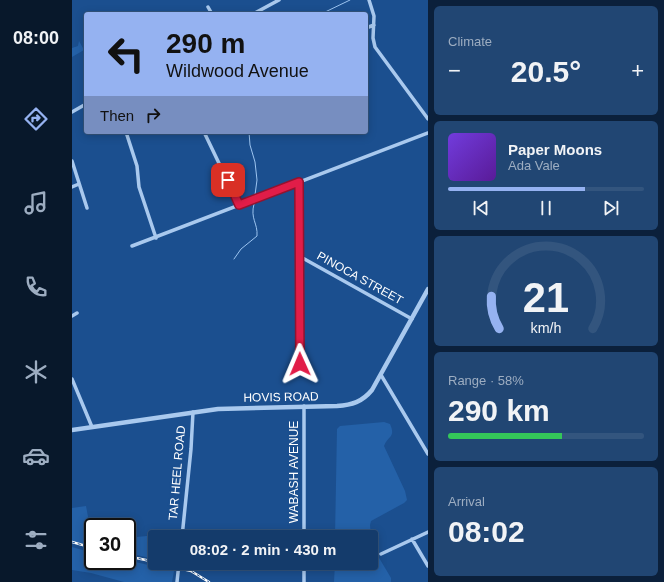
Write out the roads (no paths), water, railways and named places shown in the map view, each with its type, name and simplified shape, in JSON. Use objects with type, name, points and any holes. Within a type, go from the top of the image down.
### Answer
[{"type":"street","points":[[257,12],[279,0]]},
{"type":"street","points":[[369,0],[374,13],[374,42],[376,49],[428,119]]},
{"type":"street","points":[[208,7],[211,12]]},
{"type":"street","points":[[368,27],[374,25]]},
{"type":"street","points":[[72,112],[84,105]]},
{"type":"street","points":[[132,246],[428,133]]},
{"type":"street","points":[[127,134],[137,166],[139,187],[156,238]]},
{"type":"street","points":[[205,134],[239,205]]},
{"type":"street","points":[[72,161],[87,208]]},
{"type":"street","points":[[299,182],[300,364]]},
{"type":"street","points":[[72,187],[79,184]]},
{"type":"street","name":"PINOCA STREET","points":[[299,256],[412,319]]},
{"type":"street","name":"HOVIS ROAD","points":[[72,430],[193,412],[236,408],[348,405],[358,402],[368,395],[381,375],[426,297],[428,289]]},
{"type":"street","points":[[72,316],[77,313]]},
{"type":"street","points":[[381,375],[428,454]]},
{"type":"street","points":[[72,379],[92,427]]},
{"type":"street","name":"WABASH AVENUE","points":[[304,406],[304,530]]},
{"type":"street","name":"TAR HEEL ROAD","points":[[183,530],[191,449],[193,412]]},
{"type":"street","points":[[381,554],[428,532]]},
{"type":"street","points":[[412,540],[428,566]]},
{"type":"street","points":[[177,582],[178,570]]},
{"type":"street","points":[[304,570],[304,582]]},
{"type":"waterway","points":[[325,12],[350,0]]},
{"type":"waterway","points":[[249,134],[257,180],[255,195]]},
{"type":"waterway","points":[[234,259],[241,249],[257,236],[253,217],[254,204]]},
{"type":"railway","points":[[72,542],[84,545]]},
{"type":"railway","points":[[136,558],[148,560]]},
{"type":"railway","points":[[187,570],[209,582]]}]
